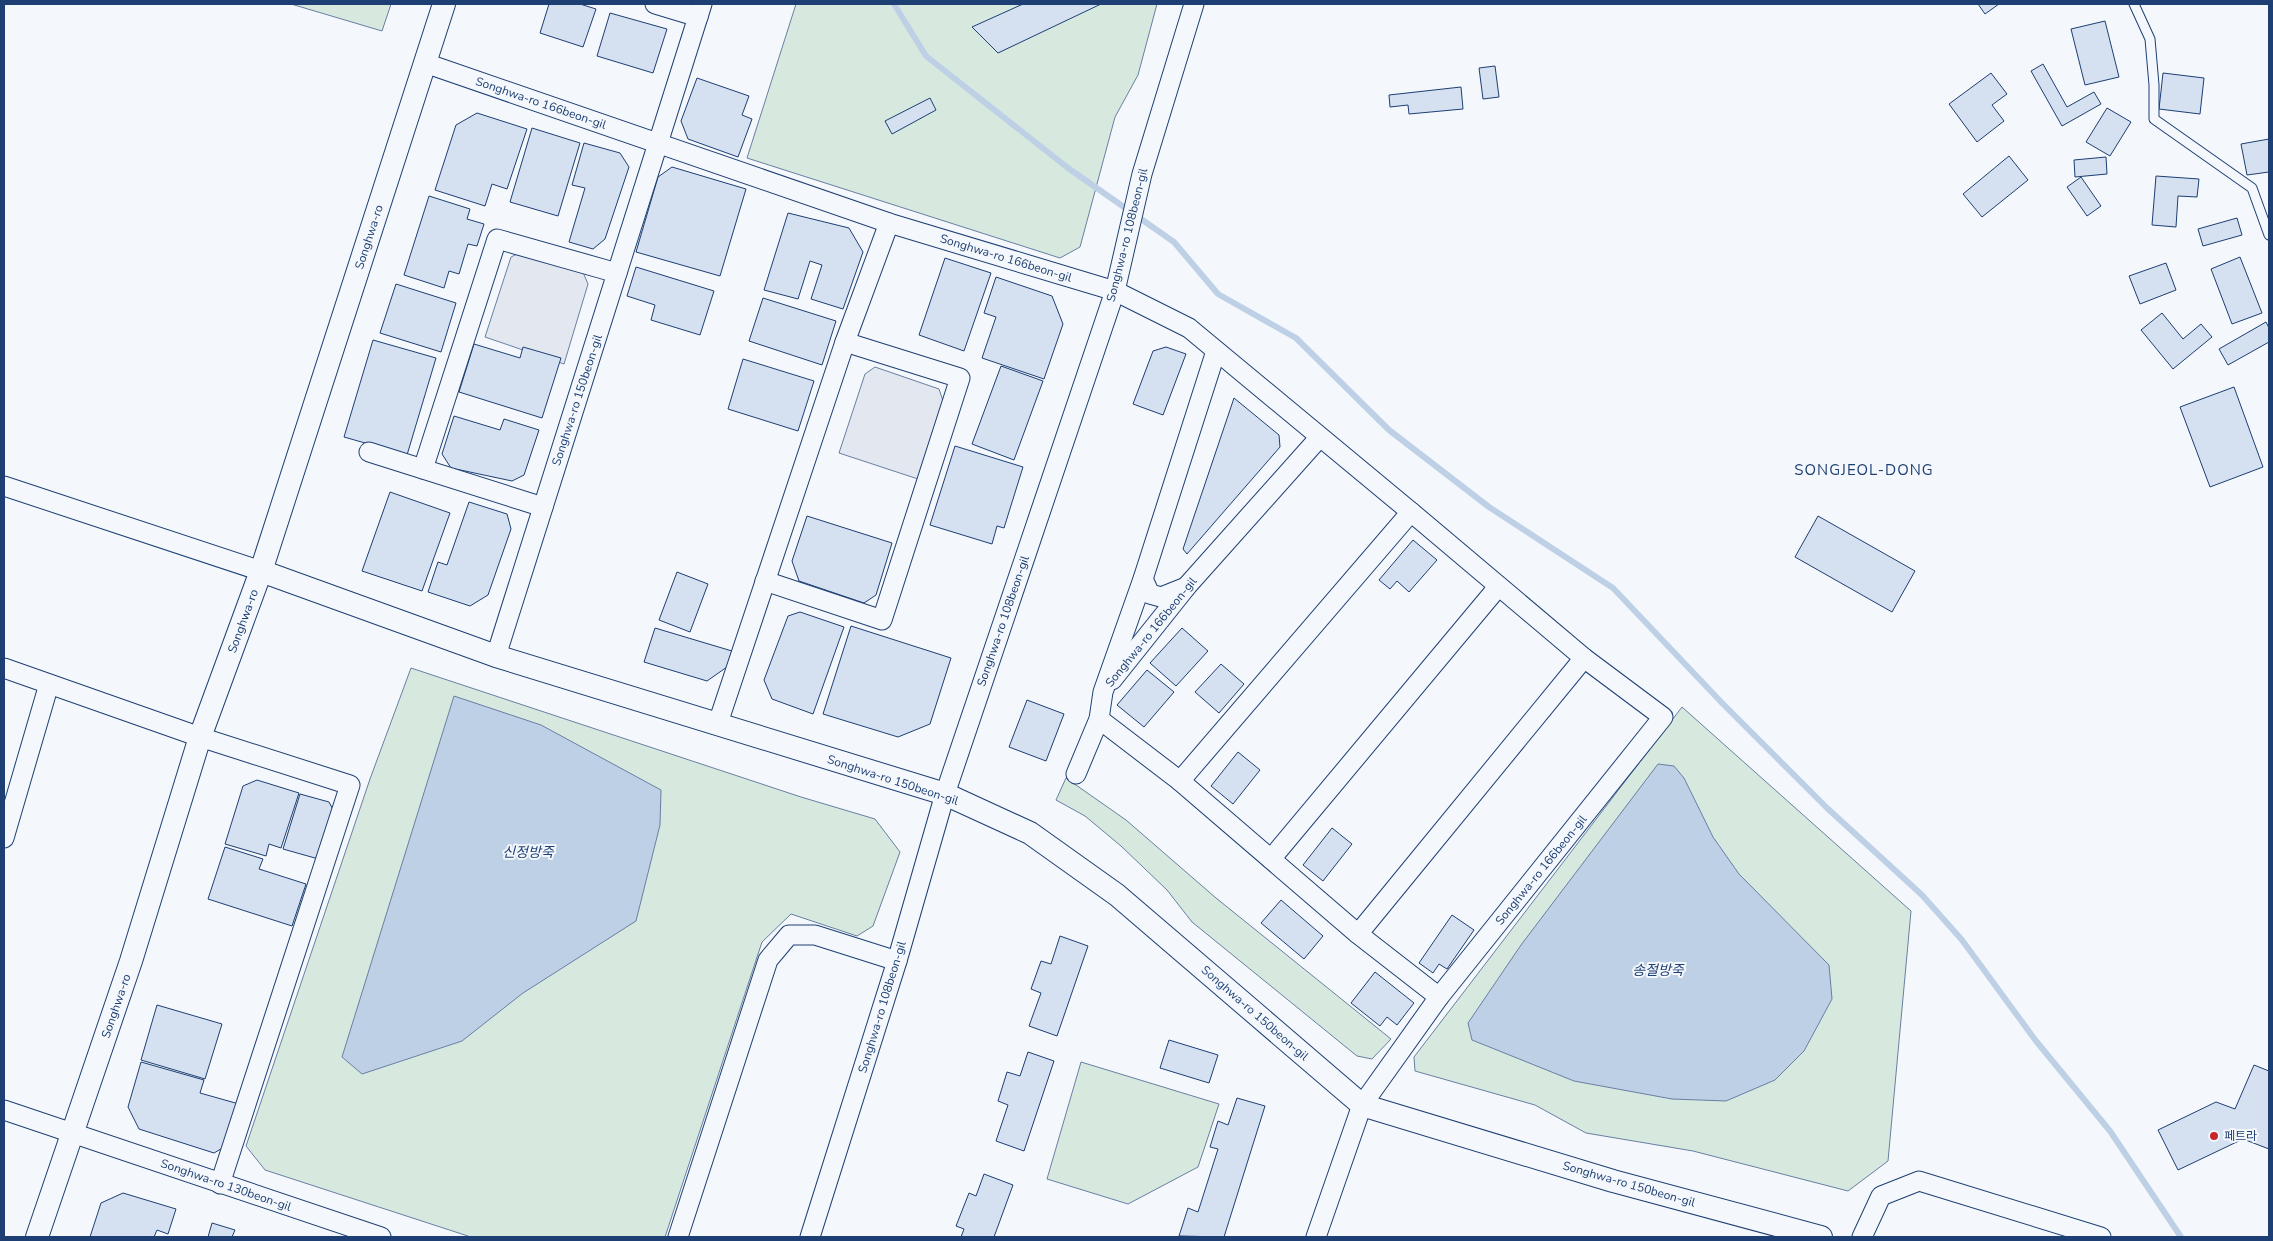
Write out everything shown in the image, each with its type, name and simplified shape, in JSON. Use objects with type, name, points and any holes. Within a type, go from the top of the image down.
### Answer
[{"type":"street","name":"Songhwa-ro","points":[[37,1237],[71,1132],[131,961],[200,737],[261,571],[444,4]]},
{"type":"street","points":[[655,4],[700,10],[657,144]]},
{"type":"street","name":"Songhwa-ro 108beon-gil","points":[[810,1237],[897,961],[945,794],[1115,291],[1142,174],[1194,4]]},
{"type":"street","name":"Songhwa-ro 166beon-gil","points":[[425,63],[889,223],[1115,291],[1189,328],[1584,658],[1663,717],[1439,997],[1362,1105],[1316,1237]]},
{"type":"street","name":"Songhwa-ro 150beon-gil","points":[[496,656],[657,144]]},
{"type":"street","points":[[718,723],[845,342],[889,223]]},
{"type":"street","points":[[423,469],[497,239],[617,273]]},
{"type":"street","points":[[765,582],[882,620],[960,378],[845,342]]},
{"type":"street","points":[[1076,774],[1099,719],[1103,692],[1143,579],[1216,351]]},
{"type":"street","name":"Songhwa-ro 166beon-gil","points":[[1103,692],[1187,586],[1319,438]]},
{"type":"street","points":[[369,452],[543,508]]},
{"type":"street","points":[[4,486],[261,571]]},
{"type":"street","points":[[1180,781],[1411,512]]},
{"type":"street","name":"Songhwa-ro 150beon-gil","points":[[261,571],[496,656],[945,794],[1030,833],[1117,895],[1362,1105],[1613,1181],[1821,1237]]},
{"type":"street","points":[[1143,579],[1150,594],[1161,597],[1187,586]]},
{"type":"street","points":[[1271,859],[1498,587]]},
{"type":"street","points":[[1358,934],[1584,658]]},
{"type":"street","points":[[4,668],[200,737],[350,785],[220,1184]]},
{"type":"street","points":[[4,838],[49,684]]},
{"type":"street","points":[[1099,719],[1180,781],[1358,934],[1439,997]]},
{"type":"street","points":[[678,1237],[768,960],[790,935],[815,935],[897,961]]},
{"type":"street","name":"Songhwa-ro 130beon-gil","points":[[4,1110],[381,1237]]},
{"type":"street","points":[[1862,1237],[1881,1196],[1919,1181],[2101,1237]]},
{"type":"lane","points":[[2134,4],[2150,39],[2154,85],[2154,119],[2252,188],[2269,235]]},
{"type":"shaded area","points":[[291,4],[391,4],[382,31]]},
{"type":"shaded area","points":[[796,4],[1157,4],[1138,75],[1115,117],[1080,247],[1060,258],[747,158]]},
{"type":"shaded area","points":[[523,251],[582,270],[588,284],[564,364],[485,337],[511,257]]},
{"type":"shaded area","points":[[875,367],[939,389],[943,401],[918,479],[839,453],[865,374]]},
{"type":"shaded area","points":[[411,668],[801,797],[875,819],[900,852],[873,926],[857,936],[791,914],[762,942],[665,1237],[471,1237],[265,1170],[246,1146],[370,779]]},
{"type":"shaded area","points":[[1682,707],[1911,911],[1888,1161],[1848,1191],[1693,1151],[1586,1133],[1535,1105],[1415,1071],[1414,1057]]},
{"type":"shaded area","points":[[1066,778],[1126,820],[1216,898],[1391,1039],[1372,1059],[1357,1056],[1192,922],[1167,890],[1121,846],[1085,816],[1056,800]]},
{"type":"shaded area","points":[[1081,1062],[1219,1104],[1198,1167],[1128,1204],[1047,1179]]},
{"type":"water","name":"신정방죽","points":[[454,696],[541,725],[661,790],[660,825],[636,921],[523,993],[462,1041],[362,1074],[342,1057]]},
{"type":"water","name":"송절방죽","points":[[1658,764],[1674,766],[1684,778],[1713,837],[1739,874],[1829,965],[1832,999],[1804,1051],[1775,1080],[1726,1101],[1672,1099],[1574,1081],[1472,1040],[1468,1023],[1521,945]]},
{"type":"building","points":[[549,4],[580,4],[596,9],[583,47],[540,33]]},
{"type":"building","points":[[1023,4],[1101,4],[998,53],[972,27]]},
{"type":"building","points":[[1978,4],[1999,4],[1985,14]]},
{"type":"building","points":[[610,13],[667,29],[653,73],[597,56]]},
{"type":"building","points":[[2105,21],[2119,77],[2085,85],[2071,29]]},
{"type":"building","points":[[2043,64],[2067,107],[2094,92],[2101,104],[2062,126],[2031,71]]},
{"type":"building","points":[[1495,66],[1499,97],[1483,99],[1479,68]]},
{"type":"building","points":[[1991,73],[2007,94],[1992,105],[2004,121],[1977,142],[1949,104]]},
{"type":"building","points":[[2163,73],[2204,78],[2200,114],[2159,109]]},
{"type":"building","points":[[697,78],[749,96],[742,115],[752,119],[738,157],[688,139],[681,121]]},
{"type":"building","points":[[1461,87],[1463,109],[1409,114],[1408,105],[1390,107],[1389,95]]},
{"type":"building","points":[[930,98],[936,110],[892,134],[885,121]]},
{"type":"building","points":[[2107,108],[2131,122],[2110,156],[2086,142]]},
{"type":"building","points":[[477,113],[527,129],[507,189],[492,184],[485,206],[435,190],[456,125]]},
{"type":"building","points":[[532,128],[580,143],[558,216],[510,202]]},
{"type":"building","points":[[2269,139],[2269,172],[2247,175],[2241,144]]},
{"type":"building","points":[[584,143],[620,153],[629,167],[605,239],[593,249],[569,242],[585,188],[572,185]]},
{"type":"building","points":[[2009,156],[2028,180],[1982,217],[1963,194]]},
{"type":"building","points":[[2106,157],[2107,174],[2075,177],[2074,160]]},
{"type":"building","points":[[672,167],[746,189],[720,276],[636,252],[658,177]]},
{"type":"building","points":[[2156,176],[2199,179],[2197,197],[2178,196],[2176,227],[2152,225]]},
{"type":"building","points":[[2081,177],[2101,206],[2087,216],[2067,187]]},
{"type":"building","points":[[429,196],[470,209],[467,219],[484,224],[477,246],[468,244],[459,274],[449,271],[444,288],[404,275]]},
{"type":"building","points":[[788,213],[849,228],[863,252],[843,309],[811,299],[822,265],[810,261],[798,299],[764,290]]},
{"type":"building","points":[[2237,218],[2242,235],[2203,246],[2198,229]]},
{"type":"building","points":[[2240,257],[2262,313],[2232,324],[2211,269]]},
{"type":"building","points":[[945,258],[991,273],[964,351],[919,335]]},
{"type":"building","points":[[2166,263],[2176,290],[2140,304],[2129,276]]},
{"type":"building","points":[[636,267],[714,291],[700,335],[651,320],[655,305],[627,296]]},
{"type":"building","points":[[996,277],[1052,296],[1063,324],[1044,379],[982,358],[996,317],[984,313]]},
{"type":"building","points":[[396,284],[456,303],[441,352],[380,333]]},
{"type":"building","points":[[763,298],[836,321],[822,365],[749,341]]},
{"type":"building","points":[[2162,313],[2183,339],[2201,324],[2212,337],[2173,369],[2141,330]]},
{"type":"building","points":[[2266,322],[2269,328],[2269,342],[2228,365],[2219,349]]},
{"type":"building","points":[[373,340],[436,358],[407,455],[344,437]]},
{"type":"building","points":[[474,344],[520,358],[523,347],[561,358],[542,418],[459,392]]},
{"type":"building","points":[[1166,347],[1186,354],[1163,415],[1133,404],[1153,351]]},
{"type":"building","points":[[743,359],[814,381],[798,431],[728,409]]},
{"type":"building","points":[[1001,366],[1043,381],[1014,460],[972,444]]},
{"type":"building","points":[[2234,387],[2263,467],[2210,487],[2180,407]]},
{"type":"building","points":[[1234,398],[1279,435],[1280,447],[1187,554],[1183,549]]},
{"type":"building","points":[[454,416],[500,430],[504,419],[539,430],[524,475],[512,481],[451,468],[442,454]]},
{"type":"building","points":[[955,446],[1023,467],[1004,528],[997,526],[992,544],[930,525]]},
{"type":"building","points":[[390,492],[450,513],[422,591],[362,571]]},
{"type":"building","points":[[469,502],[507,514],[511,529],[488,595],[470,606],[428,592],[438,562],[447,565]]},
{"type":"building","points":[[807,516],[892,543],[876,595],[864,603],[799,581],[792,561]]},
{"type":"building","points":[[1818,516],[1915,571],[1892,612],[1795,557]]},
{"type":"building","points":[[1413,540],[1437,560],[1409,592],[1397,581],[1390,589],[1379,580]]},
{"type":"building","points":[[677,572],[708,584],[690,632],[659,620]]},
{"type":"building","points":[[800,612],[844,627],[813,714],[772,699],[764,680],[788,616]]},
{"type":"building","points":[[851,626],[951,658],[930,724],[898,737],[823,714]]},
{"type":"building","points":[[655,628],[732,651],[727,667],[707,681],[644,662]]},
{"type":"building","points":[[1182,628],[1208,651],[1176,686],[1150,663]]},
{"type":"building","points":[[1221,664],[1244,684],[1219,713],[1195,692]]},
{"type":"building","points":[[1147,670],[1174,692],[1144,727],[1117,705]]},
{"type":"building","points":[[1027,700],[1064,714],[1046,761],[1009,747]]},
{"type":"building","points":[[1238,752],[1260,770],[1233,804],[1211,786]]},
{"type":"building","points":[[257,780],[299,793],[281,848],[269,844],[266,856],[225,844],[243,786]]},
{"type":"building","points":[[300,794],[329,802],[336,815],[322,860],[283,849]]},
{"type":"building","points":[[1332,828],[1352,844],[1323,881],[1303,865]]},
{"type":"building","points":[[225,847],[263,859],[259,869],[306,884],[292,926],[208,899]]},
{"type":"building","points":[[1281,900],[1323,936],[1304,959],[1261,923]]},
{"type":"building","points":[[1452,915],[1474,930],[1447,969],[1439,964],[1433,973],[1419,963]]},
{"type":"building","points":[[1060,936],[1088,946],[1057,1036],[1029,1026],[1041,993],[1031,989],[1041,961],[1051,964]]},
{"type":"building","points":[[1375,972],[1414,1003],[1397,1025],[1387,1017],[1380,1026],[1351,1003]]},
{"type":"building","points":[[157,1005],[222,1024],[205,1079],[141,1060]]},
{"type":"building","points":[[1169,1040],[1218,1055],[1209,1083],[1160,1068]]},
{"type":"building","points":[[1028,1052],[1054,1061],[1024,1151],[996,1141],[1008,1105],[998,1101],[1007,1072],[1020,1076]]},
{"type":"building","points":[[141,1062],[204,1080],[200,1093],[239,1104],[226,1146],[214,1153],[139,1129],[128,1107]]},
{"type":"building","points":[[2254,1065],[2269,1071],[2269,1149],[2243,1139],[2178,1170],[2158,1130],[2216,1102],[2235,1109]]},
{"type":"building","points":[[1237,1098],[1265,1106],[1224,1237],[1179,1236],[1188,1208],[1198,1212],[1218,1149],[1210,1147],[1218,1121],[1228,1125]]},
{"type":"building","points":[[984,1174],[1013,1185],[994,1237],[961,1237],[964,1229],[956,1226],[969,1193],[976,1196]]},
{"type":"building","points":[[123,1193],[176,1209],[168,1234],[157,1230],[154,1237],[90,1237],[101,1203]]},
{"type":"building","points":[[212,1223],[235,1230],[232,1237],[208,1237]]},
{"type":"waterway","points":[[894,4],[926,56],[1068,168],[1174,242],[1218,294],[1296,338],[1389,430],[1489,507],[1613,588],[1723,704],[1827,808],[1922,895],[1962,940],[2036,1041],[2110,1131],[2181,1237]]},
{"type":"place","name":"페트라","points":[[2214,1136]]},
{"type":"district","name":"SONGJEOL-DONG","points":[[1864,470]]}]
